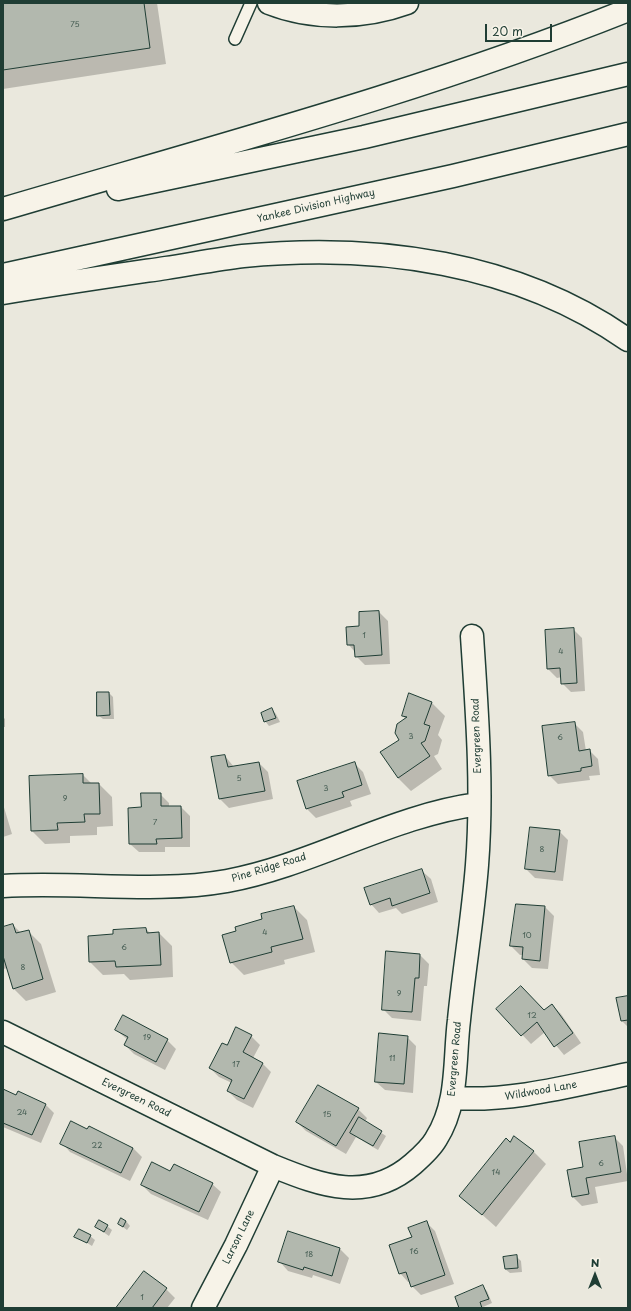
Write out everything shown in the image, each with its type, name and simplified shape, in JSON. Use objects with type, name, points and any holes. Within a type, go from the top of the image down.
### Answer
[{"type":"main road","points":[[269,3],[301,12],[325,15],[349,15],[374,12],[407,3]]},
{"type":"main road","points":[[3,209],[403,91],[487,63],[628,10]]},
{"type":"main road","points":[[3,215],[364,137],[628,74]]},
{"type":"main road","name":"Yankee Division Highway","points":[[3,275],[445,178],[628,134]]},
{"type":"main road","points":[[3,293],[244,256],[316,253],[366,254],[458,266],[516,282],[539,290],[586,312],[628,340]]},
{"type":"main road","name":"Evergreen Road","points":[[3,1032],[301,1178],[329,1186],[356,1188],[382,1183],[406,1170],[436,1140],[446,1119],[452,1098],[458,1022],[477,866],[479,804],[476,694],[472,636]]},
{"type":"main road","name":"Pine Ridge Road","points":[[3,886],[164,887],[227,881],[276,868],[438,812],[479,804]]},
{"type":"main road","name":"Wildwood Lane","points":[[452,1098],[484,1100],[513,1097],[628,1074]]},
{"type":"main road","name":"Larson Lane","points":[[203,1308],[236,1245],[274,1166]]},
{"type":"lane","points":[[235,39],[252,3]]},
{"type":"building","points":[[3,3],[144,3],[150,48],[3,70]]},
{"type":"building","points":[[379,611],[382,655],[355,657],[354,645],[347,645],[346,627],[359,626],[359,612]]},
{"type":"building","points":[[574,628],[577,683],[561,684],[560,668],[547,669],[545,630]]},
{"type":"building","points":[[97,692],[109,692],[110,715],[97,716]]},
{"type":"building","points":[[409,693],[432,702],[424,724],[430,726],[425,741],[421,743],[430,756],[398,778],[380,752],[399,740],[395,733],[397,724],[407,717],[402,716]]},
{"type":"building","points":[[272,708],[276,718],[264,722],[261,713]]},
{"type":"building","points":[[575,722],[579,751],[590,749],[592,766],[581,768],[581,771],[548,776],[542,726]]},
{"type":"building","points":[[225,755],[228,767],[259,762],[265,791],[219,799],[211,757]]},
{"type":"building","points":[[355,762],[362,785],[342,792],[344,797],[306,809],[297,781]]},
{"type":"building","points":[[83,774],[83,783],[99,783],[100,814],[84,814],[85,822],[57,823],[58,830],[31,831],[29,776]]},
{"type":"building","points":[[141,793],[161,793],[161,806],[181,806],[182,838],[156,839],[157,844],[129,844],[128,808],[141,807]]},
{"type":"building","points":[[530,827],[560,830],[555,872],[525,869]]},
{"type":"building","points":[[422,869],[430,893],[392,906],[390,898],[370,905],[364,888]]},
{"type":"building","points":[[516,904],[545,906],[540,961],[522,959],[523,947],[510,946]]},
{"type":"building","points":[[294,906],[303,939],[271,947],[272,952],[230,963],[222,935],[236,931],[235,927],[262,919],[261,914]]},
{"type":"building","points":[[13,924],[16,933],[29,930],[43,979],[13,989],[3,956],[3,927]]},
{"type":"building","points":[[146,928],[147,933],[159,932],[161,965],[116,967],[115,961],[89,962],[88,936],[113,934],[113,930]]},
{"type":"building","points":[[386,951],[420,954],[419,978],[415,978],[412,1012],[382,1010]]},
{"type":"building","points":[[521,986],[544,1010],[552,1004],[573,1033],[554,1047],[537,1022],[521,1036],[496,1009]]},
{"type":"building","points":[[628,996],[628,1020],[621,1021],[616,998]]},
{"type":"building","points":[[123,1015],[168,1039],[156,1062],[124,1045],[128,1037],[115,1030]]},
{"type":"building","points":[[236,1027],[252,1035],[243,1052],[263,1063],[244,1099],[227,1091],[232,1080],[209,1068],[222,1043],[227,1045]]},
{"type":"building","points":[[379,1033],[408,1036],[404,1084],[375,1082]]},
{"type":"building","points":[[318,1085],[359,1108],[336,1146],[296,1122]]},
{"type":"building","points":[[3,1089],[16,1095],[18,1091],[46,1104],[32,1135],[3,1123]]},
{"type":"building","points":[[359,1117],[382,1131],[373,1146],[350,1133]]},
{"type":"building","points":[[71,1121],[87,1129],[89,1126],[133,1148],[121,1173],[60,1144]]},
{"type":"building","points":[[514,1136],[534,1151],[482,1215],[459,1196],[506,1138],[510,1142]]},
{"type":"building","points":[[615,1136],[621,1172],[586,1178],[589,1194],[572,1197],[567,1170],[583,1167],[579,1142]]},
{"type":"building","points":[[152,1162],[170,1171],[174,1164],[213,1183],[199,1212],[141,1185]]},
{"type":"building","points":[[121,1218],[126,1221],[123,1227],[118,1224]]},
{"type":"building","points":[[99,1220],[108,1225],[104,1232],[95,1227]]},
{"type":"building","points":[[427,1221],[445,1275],[411,1287],[406,1272],[399,1274],[389,1245],[412,1237],[408,1228]]},
{"type":"building","points":[[79,1229],[91,1235],[87,1243],[74,1237]]},
{"type":"building","points":[[288,1231],[340,1248],[332,1276],[304,1267],[303,1270],[278,1262]]},
{"type":"building","points":[[517,1255],[518,1268],[505,1269],[503,1257]]},
{"type":"building","points":[[144,1271],[167,1288],[152,1308],[116,1308]]},
{"type":"building","points":[[483,1285],[489,1299],[480,1302],[482,1308],[459,1308],[455,1297]]}]
